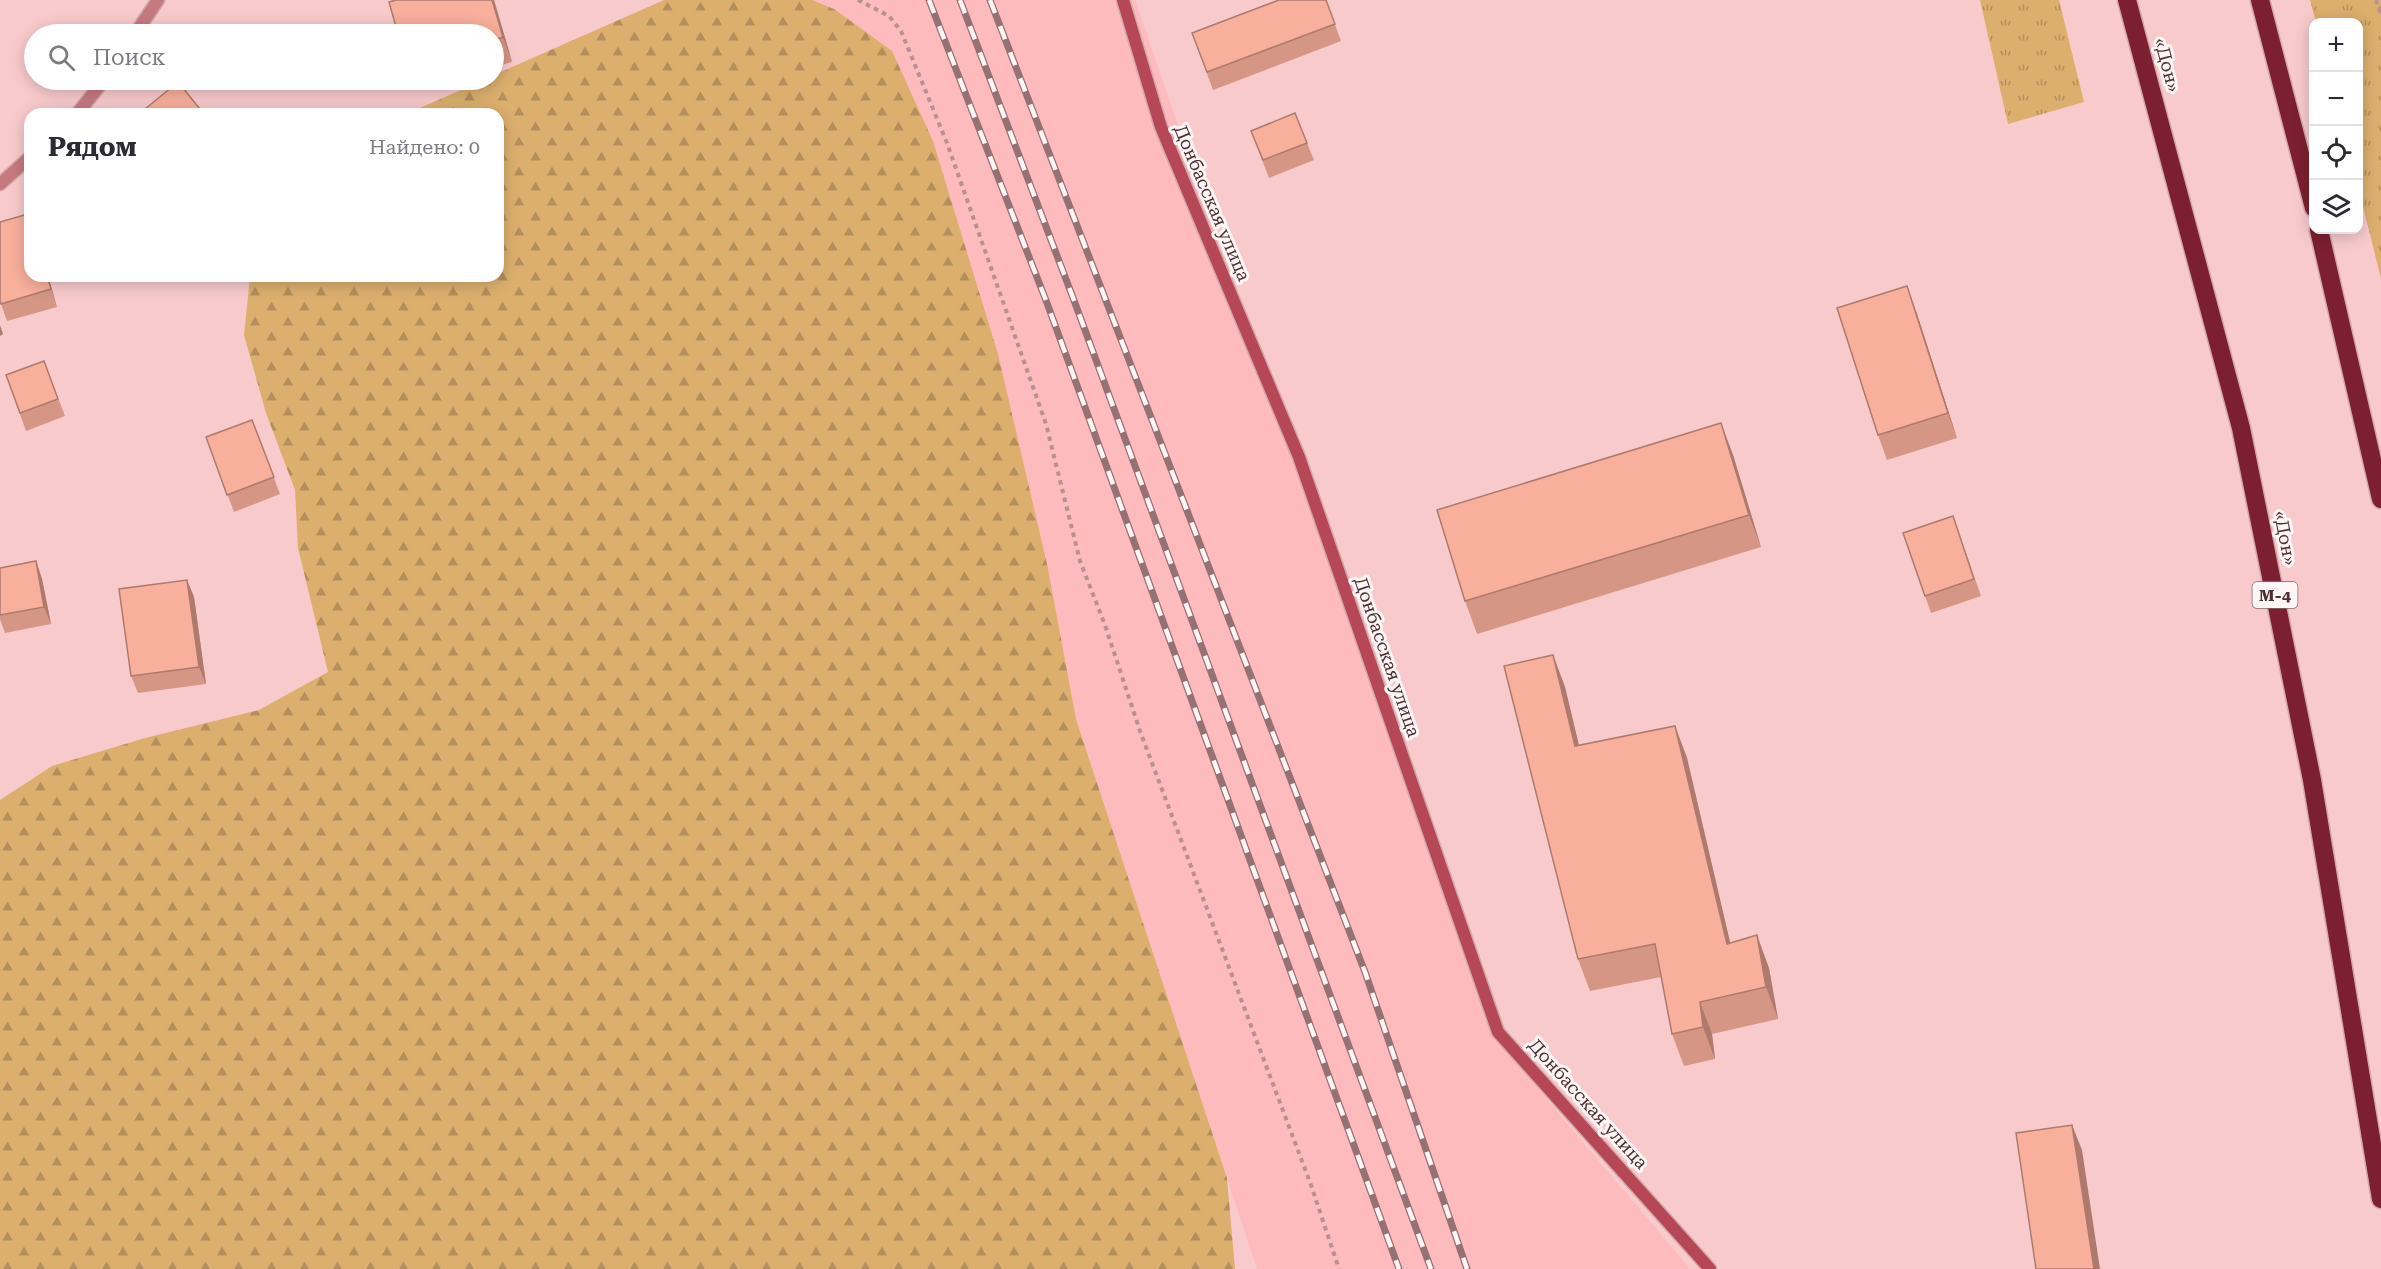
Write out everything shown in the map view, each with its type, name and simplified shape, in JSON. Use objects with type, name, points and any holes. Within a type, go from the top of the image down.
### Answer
[{"type":"highway","name":"«Дон»","points":[[2127,0],[2241,428],[2312,780],[2381,1199]]},
{"type":"highway","points":[[2260,0],[2309,192]]},
{"type":"highway","points":[[2320,234],[2381,499]]},
{"type":"street","points":[[142,24],[158,0]]},
{"type":"street","name":"Донбасская улица","points":[[1123,0],[1161,127],[1299,457],[1498,1032],[1710,1269]]},
{"type":"street","points":[[82,108],[96,90]]},
{"type":"street","points":[[0,184],[24,162]]},
{"type":"path","points":[[858,0],[889,16],[901,31],[947,143],[1046,424],[1080,561],[1105,625],[1140,731],[1307,1174],[1339,1269]]},
{"type":"path","points":[[2376,0],[2381,14]]},
{"type":"shaded area","points":[[776,0],[1135,0],[1490,1032],[1690,1269],[1257,1269],[1069,697]]},
{"type":"green space","points":[[664,0],[812,0],[834,9],[892,51],[933,141],[998,354],[1047,564],[1076,719],[1227,1178],[1235,1269],[0,1269],[0,800],[52,766],[145,738],[259,710],[328,672],[298,548],[295,490],[266,413],[244,335],[249,282],[504,282],[504,108],[420,108],[461,90],[504,90],[504,71]]},
{"type":"green space","points":[[1980,0],[2059,0],[2084,102],[2008,124]]},
{"type":"green space","points":[[2310,0],[2381,0],[2381,279],[2363,206],[2363,18],[2315,18]]},
{"type":"building","points":[[396,0],[492,0],[499,24],[395,24],[389,2]]},
{"type":"building","points":[[1279,0],[1326,0],[1335,24],[1207,72],[1192,33]]},
{"type":"building","points":[[168,90],[184,90],[199,108],[146,108]]},
{"type":"building","points":[[1295,113],[1307,143],[1263,160],[1251,131]]},
{"type":"building","points":[[24,215],[24,282],[49,282],[51,289],[1,304],[0,222]]},
{"type":"building","points":[[1907,286],[1948,413],[1878,435],[1837,308]]},
{"type":"building","points":[[44,361],[58,399],[20,413],[6,375]]},
{"type":"building","points":[[252,420],[274,477],[227,495],[206,437]]},
{"type":"building","points":[[1721,423],[1749,515],[1465,601],[1437,510]]},
{"type":"building","points":[[1953,516],[1974,579],[1925,596],[1903,533]]},
{"type":"building","points":[[36,561],[44,607],[0,615],[0,568]]},
{"type":"building","points":[[187,580],[199,667],[131,676],[119,589]]},
{"type":"building","points":[[1553,655],[1575,746],[1675,726],[1727,944],[1757,935],[1766,987],[1700,1002],[1703,1027],[1672,1034],[1655,944],[1578,959],[1504,666]]},
{"type":"building","points":[[2072,1125],[2094,1269],[2036,1269],[2016,1133]]},
{"type":"railway","points":[[929,0],[1047,303],[1399,1269]]},
{"type":"railway","points":[[960,0],[1075,303],[1431,1269]]},
{"type":"railway","points":[[990,0],[1365,972],[1467,1269]]}]
